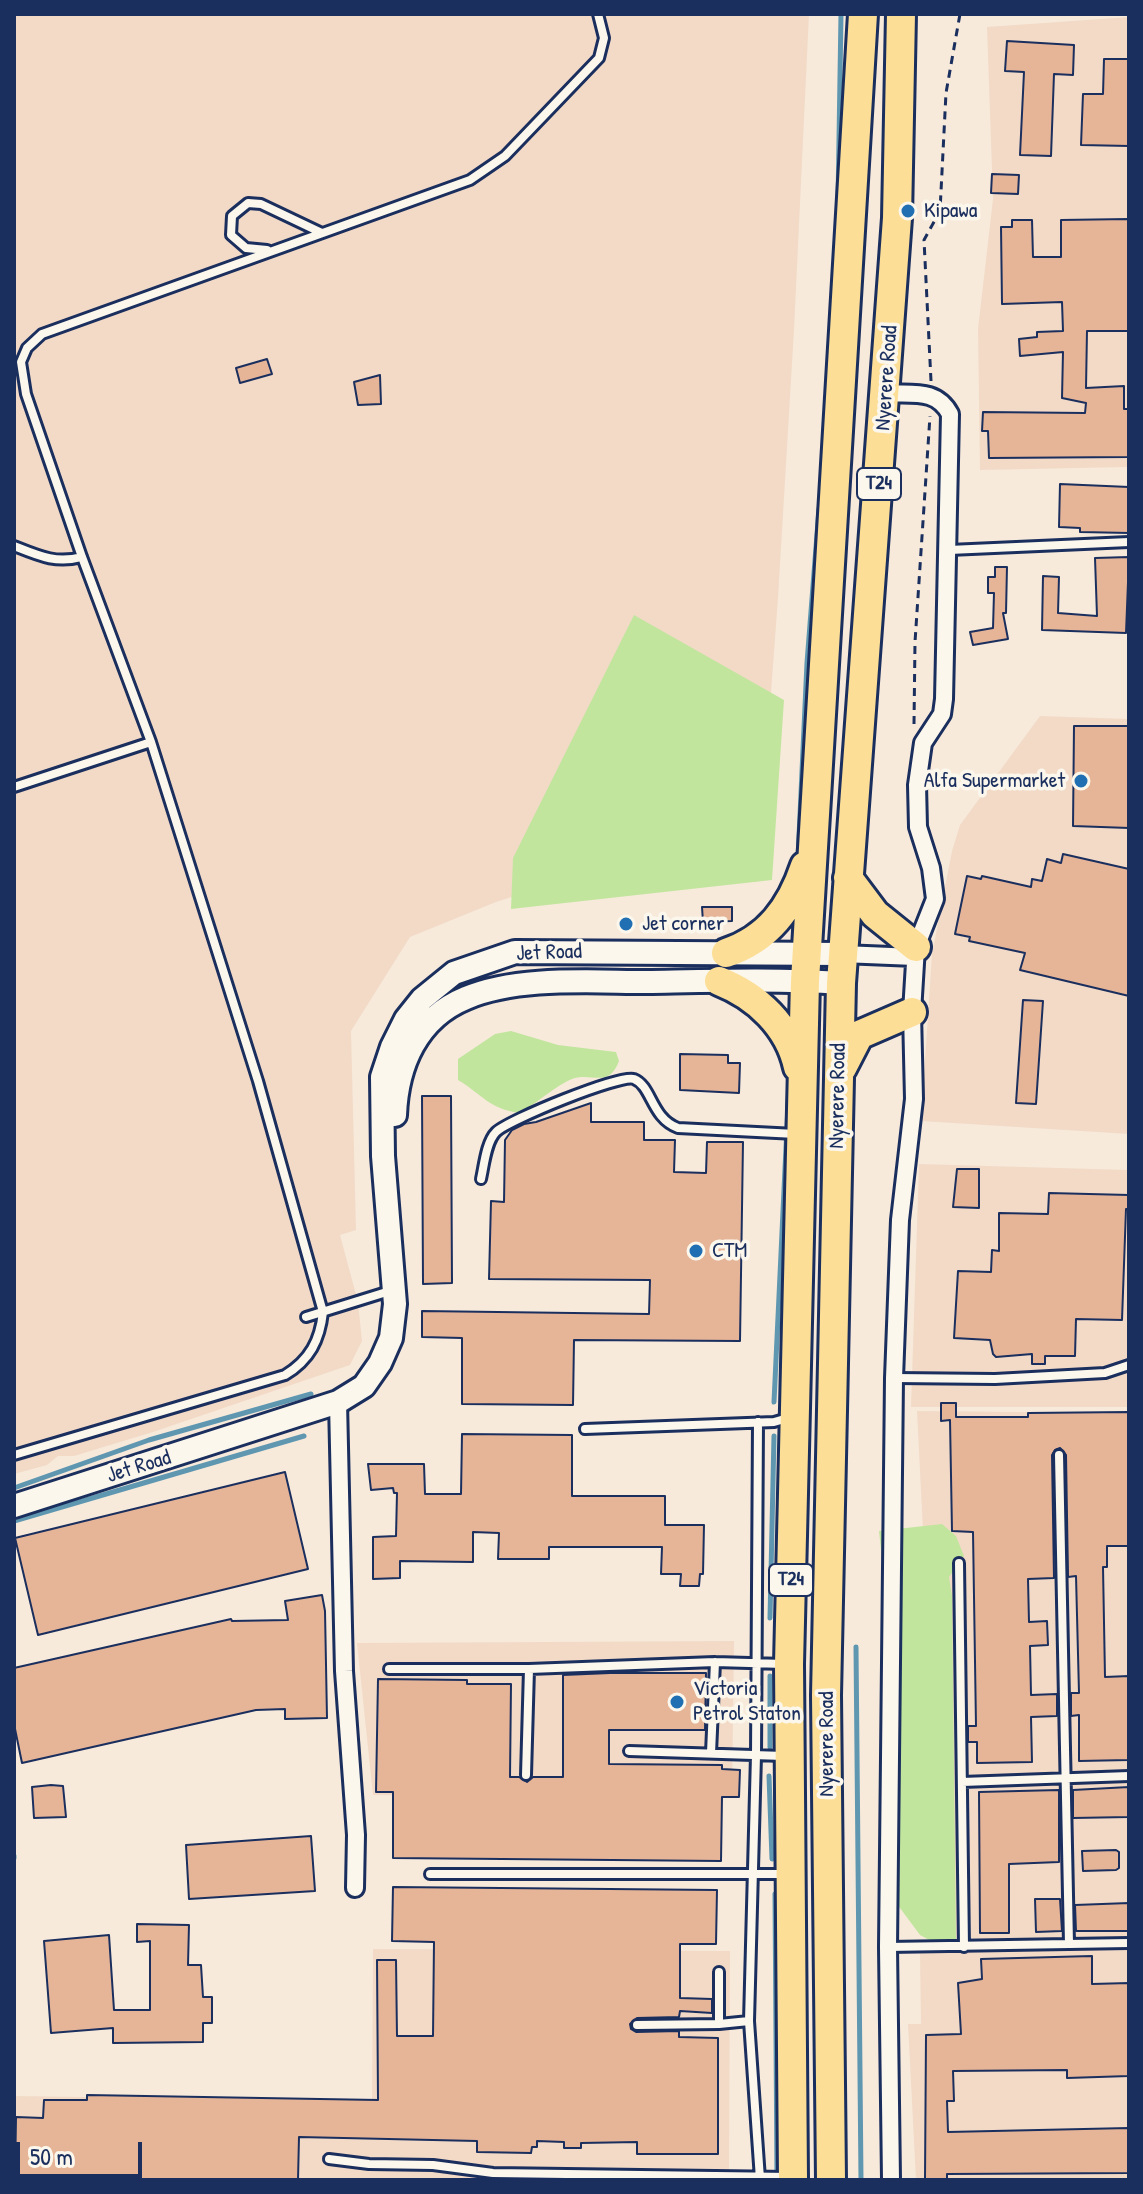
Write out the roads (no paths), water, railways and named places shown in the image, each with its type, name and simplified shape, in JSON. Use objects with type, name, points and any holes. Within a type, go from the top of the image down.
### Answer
[{"type":"highway","name":"Nyerere Road","points":[[793,2178],[789,1664],[801,1087],[863,14]]},
{"type":"highway","name":"Nyerere Road","points":[[831,2180],[826,1695],[838,1076],[851,983],[842,954],[897,218],[901,14]]},
{"type":"highway","points":[[726,953],[744,947],[763,935],[780,917],[797,885],[814,836]]},
{"type":"highway","points":[[848,878],[875,914],[916,952]]},
{"type":"highway","points":[[719,981],[758,1003],[786,1035],[795,1054],[801,1087]]},
{"type":"highway","points":[[838,1076],[859,1035],[912,1012]]},
{"type":"main road","name":"Jet Road","points":[[14,1506],[338,1402],[364,1386],[380,1363],[391,1338],[393,1290],[381,1117],[382,1077],[406,1019],[422,999],[454,973],[515,952],[726,953],[806,967],[851,983]]},
{"type":"main road","name":"Jet Road","points":[[389,1215],[395,1170],[396,1089],[406,1056],[428,1023],[464,998],[514,986],[719,981],[806,967],[842,954]]},
{"type":"street","points":[[886,393],[932,396],[943,401],[950,414],[944,699],[942,714],[923,743],[917,785],[918,827],[931,868],[935,899],[916,952],[912,1012],[914,1099],[900,1220],[894,1378],[888,1947],[891,2180]]},
{"type":"street","name":"Jet Road","points":[[842,954],[916,952]]},
{"type":"street","points":[[338,1402],[344,1671],[356,1835],[355,1888]]},
{"type":"lane","points":[[14,1455],[285,1375],[297,1368],[315,1345],[321,1331],[323,1312],[258,1081],[151,742],[26,394],[21,362],[27,348],[42,334],[470,180],[505,156],[599,58],[604,38],[598,14]]},
{"type":"lane","points":[[280,249],[257,251],[246,248],[231,235],[232,216],[243,205],[253,202],[322,233]]},
{"type":"lane","points":[[949,550],[1129,542]]},
{"type":"lane","points":[[14,546],[53,561],[82,557]]},
{"type":"lane","points":[[14,787],[151,742]]},
{"type":"lane","points":[[481,1179],[495,1133],[514,1120],[604,1084],[628,1079],[637,1081],[663,1120],[678,1128],[800,1135]]},
{"type":"lane","points":[[306,1317],[393,1290]]},
{"type":"lane","points":[[894,1378],[995,1379],[1105,1373],[1129,1365]]},
{"type":"lane","points":[[585,1429],[774,1422],[795,1416]]},
{"type":"lane","points":[[758,1422],[756,1755],[749,2021],[760,2178]]},
{"type":"lane","points":[[1059,1455],[1069,1944]]},
{"type":"lane","points":[[959,1563],[964,1947]]},
{"type":"lane","points":[[389,1669],[529,1669],[715,1662],[789,1664]]},
{"type":"lane","points":[[711,1753],[715,1662]]},
{"type":"lane","points":[[526,1775],[529,1669]]},
{"type":"lane","points":[[629,1751],[789,1757]]},
{"type":"lane","points":[[962,1782],[1129,1776]]},
{"type":"lane","points":[[430,1874],[790,1874]]},
{"type":"lane","points":[[888,1947],[1129,1943]]},
{"type":"lane","points":[[719,1972],[719,2024]]},
{"type":"lane","points":[[637,2025],[749,2021]]},
{"type":"lane","points":[[329,2159],[369,2164],[433,2165],[493,2173],[793,2178]]},
{"type":"waterway","points":[[838,203],[841,14]]},
{"type":"waterway","points":[[798,858],[807,663],[819,509]]},
{"type":"waterway","points":[[774,1402],[789,1084]]},
{"type":"waterway","points":[[14,1488],[149,1440],[311,1394]]},
{"type":"waterway","points":[[14,1521],[304,1436]]},
{"type":"waterway","points":[[770,1618],[774,1436]]},
{"type":"waterway","points":[[856,1647],[861,2180]]},
{"type":"waterway","points":[[770,1676],[770,1747]]},
{"type":"waterway","points":[[769,1776],[772,1859]]},
{"type":"waterway","points":[[775,1894],[777,2179]]},
{"type":"place","name":"Kipawa","points":[[908,211]]},
{"type":"place","name":"Alfa Supermarket","points":[[1081,781]]},
{"type":"place","name":"Jet corner","points":[[626,924]]},
{"type":"place","name":"CTM","points":[[696,1251]]},
{"type":"place","name":"Victoria Petrol Staton","points":[[677,1702]]}]
